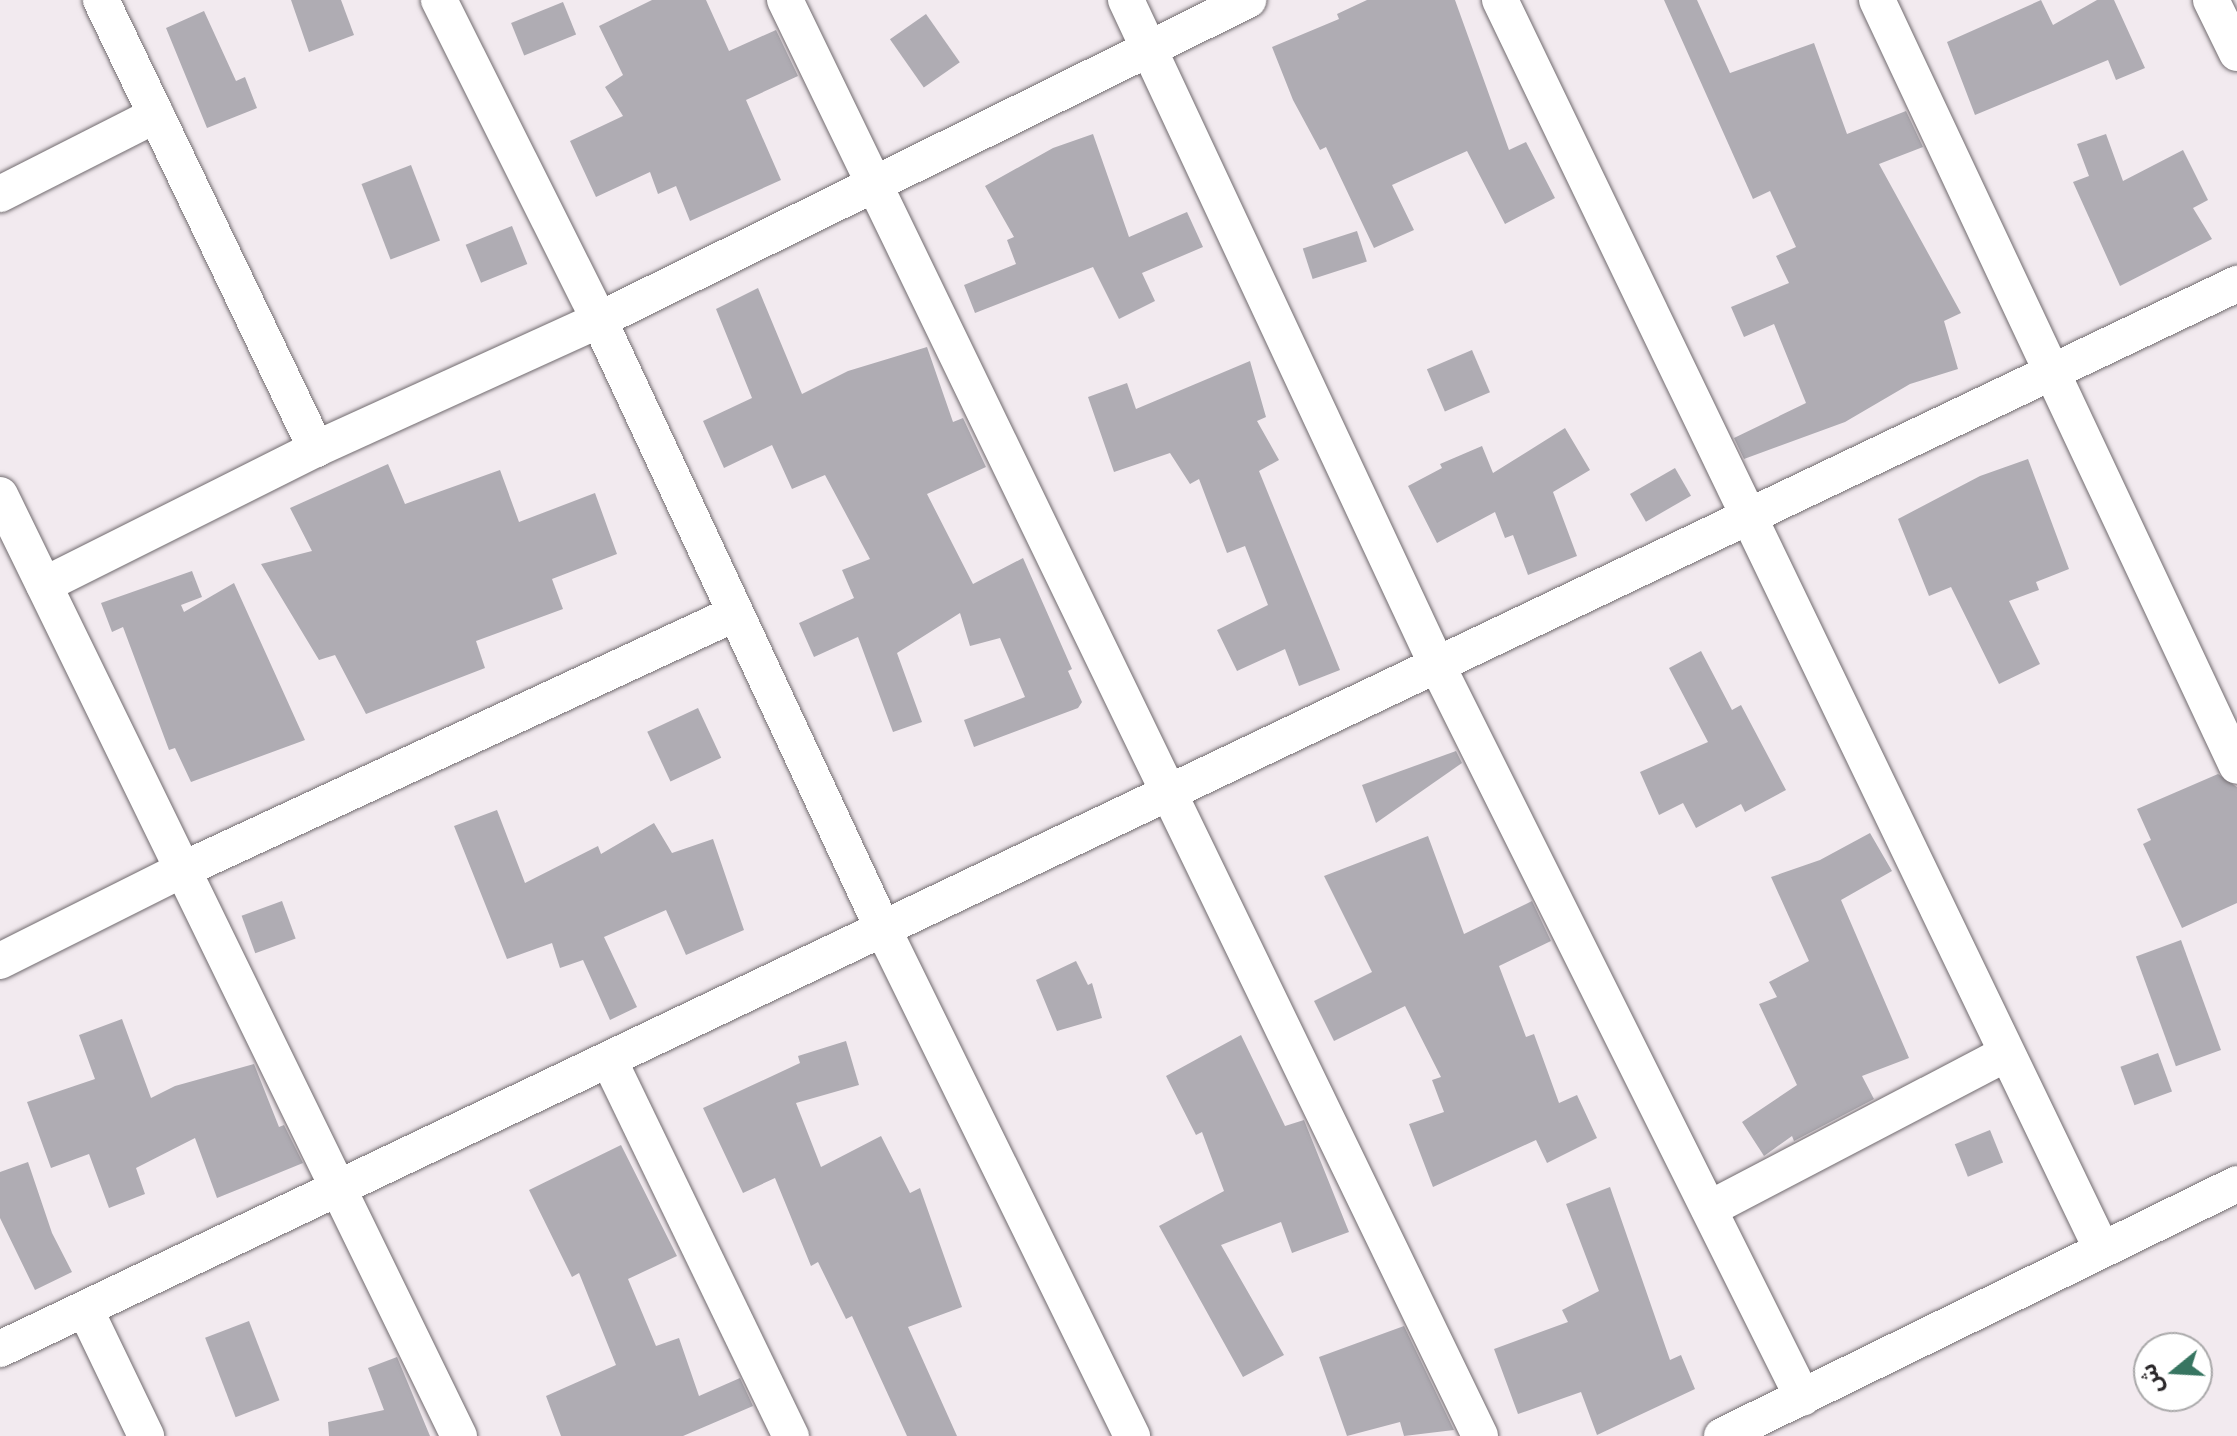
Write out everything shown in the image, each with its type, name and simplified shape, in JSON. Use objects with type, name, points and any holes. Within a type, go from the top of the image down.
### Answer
[{"type":"street","points":[[101,0],[316,449]]},
{"type":"street","points":[[439,0],[599,320],[883,929],[1132,1436]]},
{"type":"street","points":[[785,0],[1480,1436]]},
{"type":"street","points":[[1126,0],[1437,665],[1803,1398]]},
{"type":"street","points":[[44,585],[316,449],[599,320],[1248,0]]},
{"type":"street","points":[[1500,0],[1745,516],[2102,1250]]},
{"type":"street","points":[[1877,0],[2237,766]]},
{"type":"street","points":[[2211,0],[2237,53]]},
{"type":"street","points":[[0,194],[156,115]]},
{"type":"street","points":[[0,1349],[2237,284]]},
{"type":"street","points":[[0,495],[180,871],[459,1436]]},
{"type":"street","points":[[0,961],[180,871],[734,614]]},
{"type":"street","points":[[1709,1209],[2006,1054]]},
{"type":"street","points":[[609,1060],[791,1436]]},
{"type":"street","points":[[1722,1436],[2237,1184]]},
{"type":"street","points":[[85,1309],[146,1436]]},
{"type":"building","points":[[291,0],[341,0],[354,35],[309,52]]},
{"type":"building","points":[[652,0],[706,0],[729,51],[776,30],[798,76],[746,100],[781,180],[690,221],[676,186],[658,194],[650,172],[596,197],[570,141],[623,116],[605,87],[623,75],[599,26]]},
{"type":"building","points":[[1367,0],[1455,0],[1509,150],[1526,142],[1555,198],[1505,224],[1467,151],[1392,185],[1414,230],[1374,248],[1326,147],[1320,150],[1293,100],[1272,47],[1339,19],[1337,14]]},
{"type":"building","points":[[1664,0],[1697,0],[1730,73],[1814,43],[1847,134],[1906,111],[1923,147],[1879,164],[1961,313],[1944,321],[1958,369],[1910,384],[1845,422],[1744,459],[1734,438],[1806,403],[1774,324],[1744,337],[1731,307],[1789,283],[1776,256],[1796,247],[1770,191],[1753,199]]},
{"type":"building","points":[[2041,0],[2053,25],[2097,0],[2114,0],[2145,68],[2116,80],[2108,60],[1975,115],[1947,42]]},
{"type":"building","points":[[563,2],[576,34],[524,55],[511,23]]},
{"type":"building","points":[[204,11],[236,81],[245,77],[257,108],[207,128],[166,28]]},
{"type":"building","points":[[926,14],[960,62],[924,88],[890,39]]},
{"type":"building","points":[[1093,134],[1129,237],[1187,212],[1203,247],[1142,273],[1155,301],[1119,319],[1093,267],[975,313],[964,285],[1016,264],[1007,240],[1014,237],[985,186],[1053,148]]},
{"type":"building","points":[[2106,134],[2123,181],[2183,150],[2208,200],[2193,208],[2212,239],[2120,286],[2073,182],[2089,176],[2077,144]]},
{"type":"building","points":[[411,165],[440,241],[391,260],[362,184]]},
{"type":"building","points":[[512,226],[527,264],[481,283],[466,245]]},
{"type":"building","points":[[1357,231],[1367,261],[1313,279],[1303,249]]},
{"type":"building","points":[[758,288],[802,394],[848,371],[927,347],[953,422],[963,418],[986,467],[927,494],[973,584],[1023,558],[1072,669],[1068,671],[1082,702],[1078,708],[974,747],[964,720],[1025,697],[1000,638],[970,646],[960,613],[897,653],[922,722],[893,732],[858,637],[814,657],[799,623],[854,598],[842,570],[870,559],[825,475],[792,489],[772,445],[724,468],[703,421],[752,398],[716,309]]},
{"type":"building","points":[[1472,350],[1490,392],[1445,411],[1427,369]]},
{"type":"building","points":[[1250,361],[1266,417],[1257,421],[1279,460],[1259,471],[1340,670],[1299,686],[1285,649],[1237,671],[1217,630],[1268,605],[1245,546],[1227,553],[1199,479],[1190,484],[1170,453],[1114,472],[1088,397],[1127,383],[1136,409]]},
{"type":"building","points":[[1565,428],[1590,470],[1553,492],[1577,556],[1528,575],[1513,535],[1505,538],[1495,512],[1437,543],[1408,486],[1442,468],[1440,464],[1482,446],[1493,473]]},
{"type":"building","points":[[2028,459],[2069,569],[2036,582],[2039,590],[2009,601],[2040,664],[1999,684],[1951,587],[1929,596],[1898,519],[1980,476]]},
{"type":"building","points":[[388,464],[405,504],[500,470],[519,522],[595,493],[617,554],[552,579],[563,609],[476,641],[485,668],[366,714],[335,655],[319,660],[261,564],[312,551],[290,508]]},
{"type":"building","points":[[1675,468],[1691,496],[1646,522],[1630,494]]},
{"type":"building","points":[[192,571],[202,597],[181,605],[184,612],[234,583],[305,740],[191,782],[175,748],[169,750],[123,627],[112,632],[101,603]]},
{"type":"building","points":[[1701,651],[1732,710],[1741,705],[1786,790],[1745,812],[1741,804],[1696,828],[1683,803],[1659,815],[1640,772],[1708,742],[1669,668]]},
{"type":"building","points":[[698,708],[721,758],[670,782],[647,732]]},
{"type":"building","points":[[1456,751],[1462,763],[1376,823],[1362,785]]},
{"type":"building","points":[[2218,774],[2237,787],[2237,903],[2182,928],[2143,844],[2151,840],[2137,809]]},
{"type":"building","points":[[497,810],[525,883],[598,846],[601,854],[654,823],[672,853],[713,839],[744,930],[686,955],[666,910],[604,937],[637,1007],[610,1020],[583,960],[560,968],[552,943],[507,959],[454,826]]},
{"type":"building","points":[[1870,833],[1892,871],[1841,900],[1909,1058],[1862,1076],[1874,1099],[1794,1141],[1792,1136],[1764,1156],[1742,1122],[1797,1085],[1759,1004],[1777,997],[1769,982],[1809,961],[1771,877],[1820,860]]},
{"type":"building","points":[[1428,836],[1464,934],[1532,901],[1551,941],[1499,966],[1526,1037],[1534,1034],[1559,1103],[1577,1095],[1597,1138],[1547,1163],[1536,1140],[1433,1187],[1409,1124],[1444,1112],[1432,1080],[1441,1077],[1405,1006],[1334,1041],[1314,1001],[1372,972],[1324,876]]},
{"type":"building","points":[[282,901],[296,939],[255,953],[242,916]]},
{"type":"building","points":[[2181,940],[2221,1050],[2176,1066],[2136,956]]},
{"type":"building","points":[[1076,961],[1088,985],[1092,983],[1102,1018],[1057,1031],[1036,980]]},
{"type":"building","points":[[122,1019],[151,1098],[175,1086],[254,1064],[279,1127],[284,1125],[303,1163],[217,1198],[195,1138],[136,1168],[145,1194],[109,1208],[89,1154],[51,1168],[27,1102],[95,1079],[79,1035]]},
{"type":"building","points":[[1241,1035],[1285,1126],[1304,1120],[1349,1232],[1292,1253],[1281,1222],[1221,1245],[1284,1355],[1243,1377],[1159,1226],[1224,1191],[1202,1132],[1196,1135],[1166,1076]]},
{"type":"building","points":[[846,1041],[859,1085],[796,1103],[821,1167],[881,1136],[910,1193],[920,1188],[962,1307],[908,1327],[957,1436],[907,1436],[852,1316],[846,1319],[818,1262],[811,1266],[775,1178],[743,1193],[703,1108],[800,1063],[798,1056]]},
{"type":"building","points":[[2158,1053],[2172,1092],[2134,1105],[2120,1067]]},
{"type":"building","points":[[1990,1130],[2003,1162],[1968,1177],[1955,1144]]},
{"type":"building","points":[[621,1145],[677,1256],[628,1279],[656,1346],[679,1338],[699,1396],[740,1378],[753,1406],[683,1436],[561,1436],[546,1396],[616,1365],[579,1273],[572,1277],[529,1190]]},
{"type":"building","points":[[28,1162],[52,1233],[72,1272],[35,1290],[0,1218],[0,1172]]},
{"type":"building","points":[[1610,1187],[1670,1360],[1681,1355],[1695,1389],[1597,1435],[1581,1392],[1518,1414],[1494,1349],[1568,1322],[1562,1310],[1599,1291],[1566,1204]]},
{"type":"building","points":[[249,1321],[279,1400],[236,1417],[205,1338]]},
{"type":"building","points":[[1404,1326],[1454,1430],[1404,1436],[1400,1422],[1347,1436],[1319,1357]]},
{"type":"building","points":[[397,1357],[430,1436],[329,1436],[328,1422],[384,1410],[368,1368]]}]
